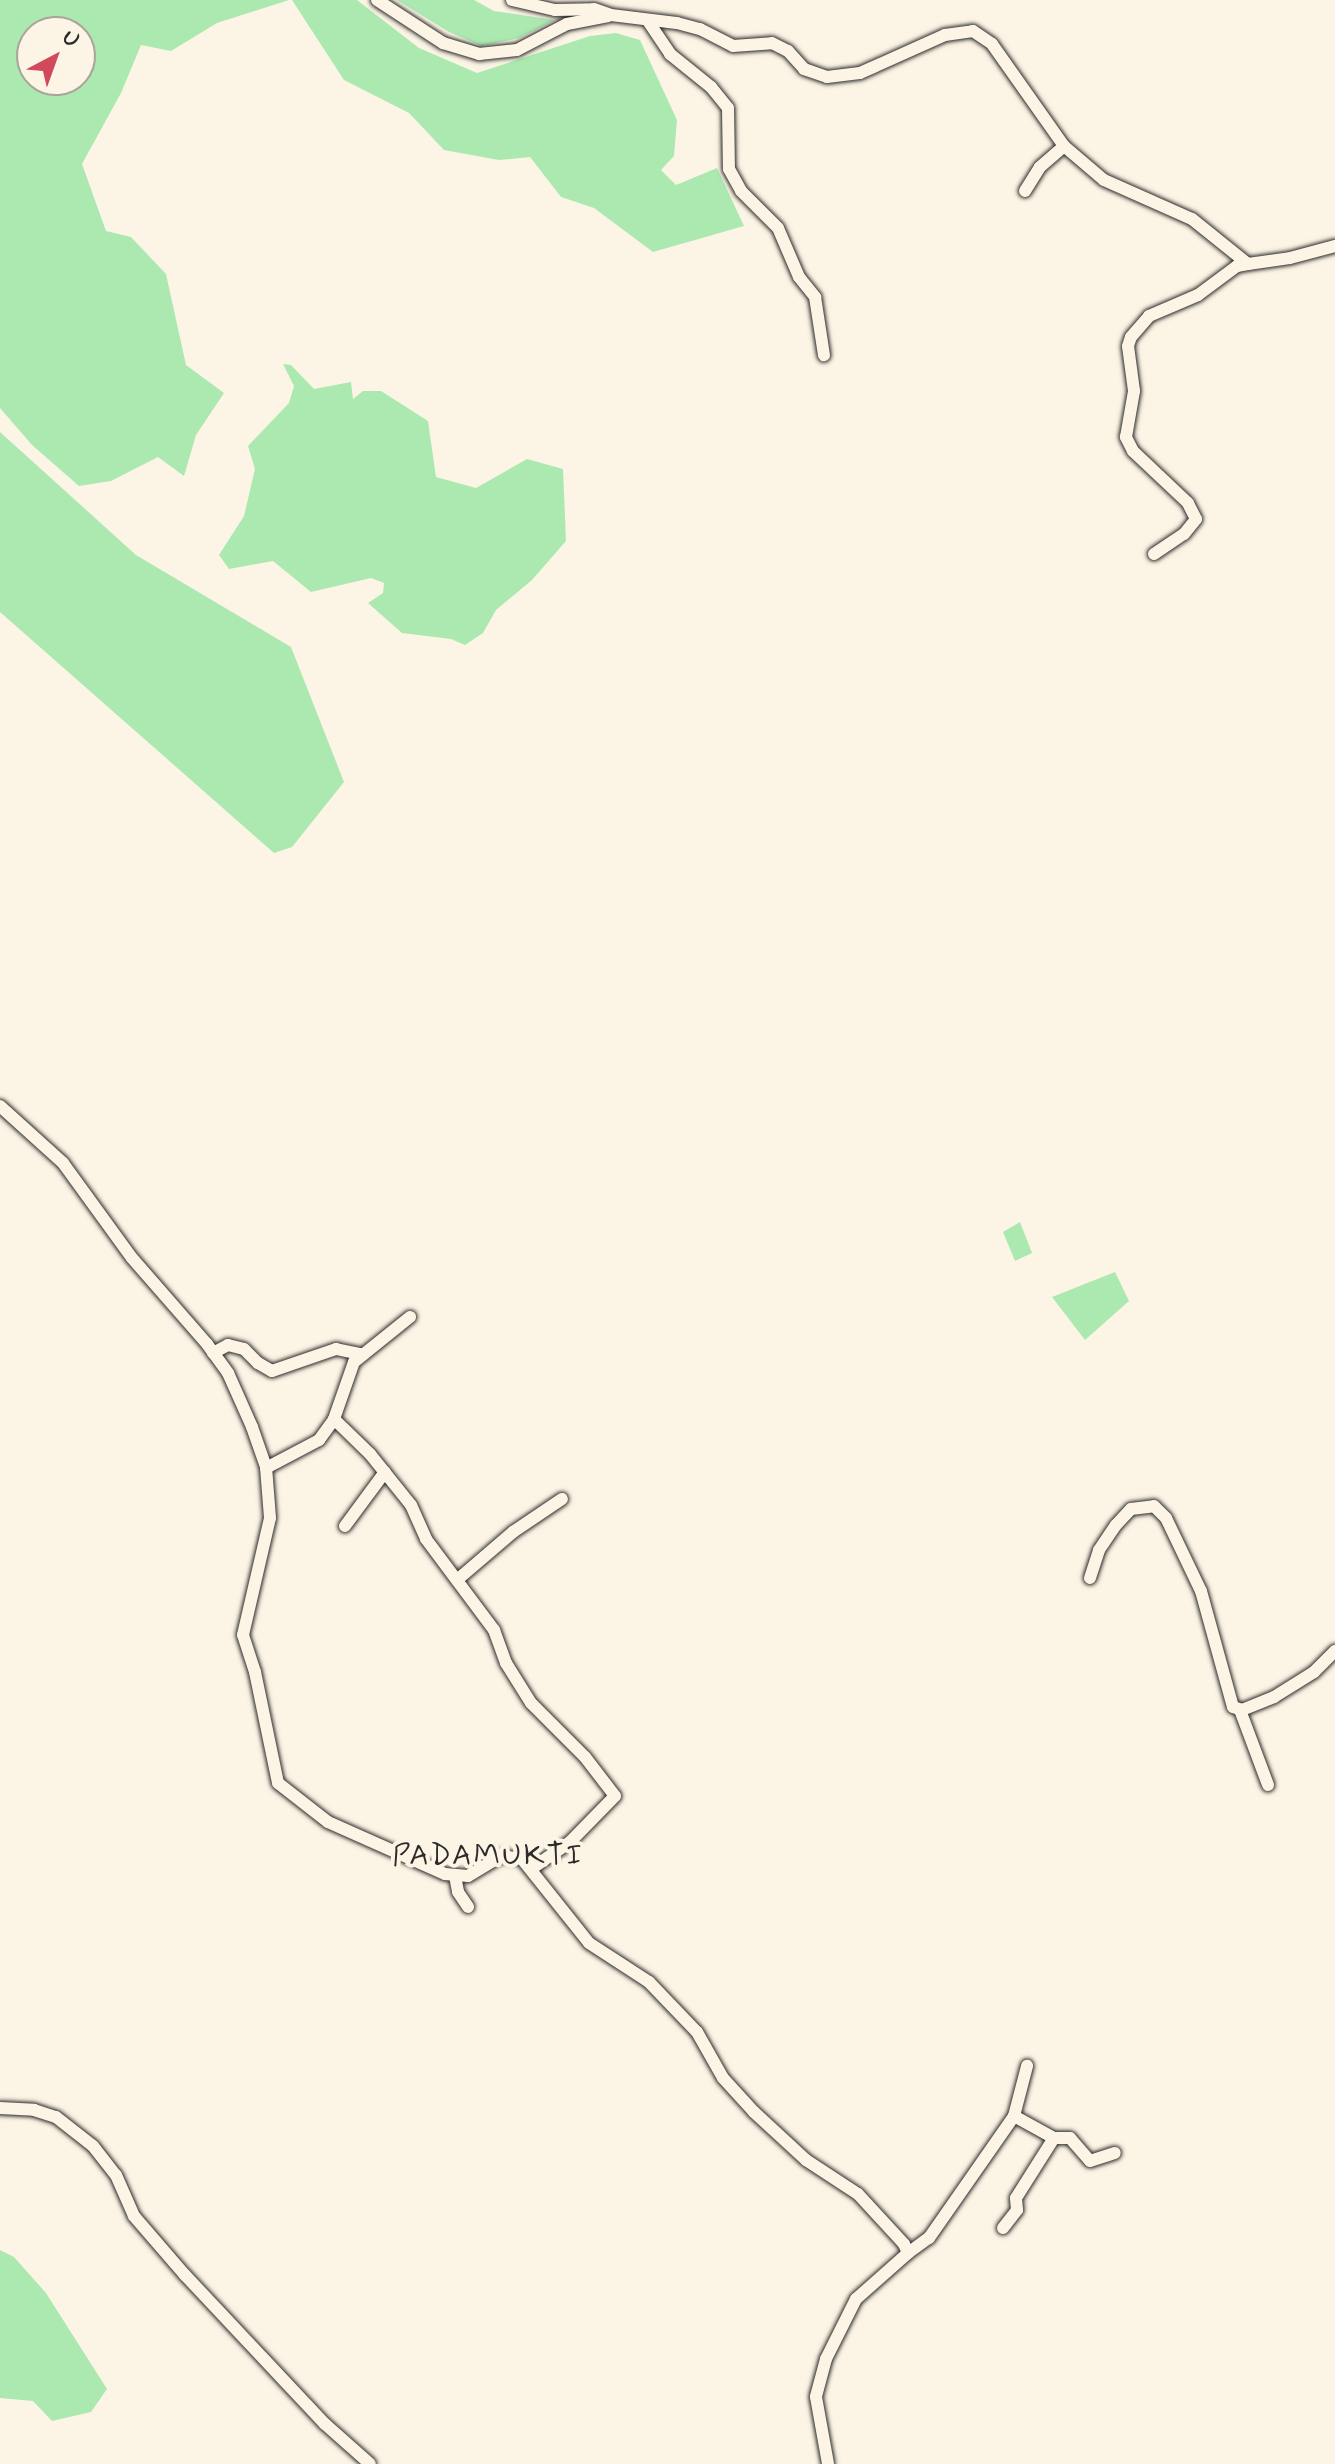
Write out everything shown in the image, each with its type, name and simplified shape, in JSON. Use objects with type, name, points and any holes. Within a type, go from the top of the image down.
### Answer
[{"type":"street","points":[[377,0],[443,43],[479,54],[517,50],[567,24],[611,15]]},
{"type":"street","points":[[512,0],[555,10],[594,9],[611,15],[700,29],[733,46],[780,45],[804,69],[827,77],[860,73],[945,35],[973,31],[992,44],[1064,146],[1104,180],[1192,219],[1248,264]]},
{"type":"street","points":[[648,21],[670,54],[711,87],[728,108],[729,169],[741,191],[778,228],[799,277],[815,297],[824,355]]},
{"type":"street","points":[[1025,191],[1040,167],[1064,146]]},
{"type":"street","points":[[1154,554],[1184,534],[1196,519],[1188,503],[1133,451],[1126,437],[1134,391],[1128,346],[1131,337],[1149,316],[1198,295],[1237,266],[1290,258],[1335,246]]},
{"type":"street","points":[[0,1106],[63,1163],[132,1258],[228,1373],[266,1468],[270,1518],[243,1635],[259,1691],[271,1762],[278,1783],[328,1822],[455,1876],[468,1876],[494,1859],[509,1855],[522,1859],[589,1943],[649,1982],[697,2032],[723,2078],[754,2112],[806,2160],[874,2209],[898,2235],[908,2253]]},
{"type":"street","points":[[266,1468],[319,1440],[334,1419],[360,1354],[410,1317]]},
{"type":"street","points":[[213,1353],[228,1345],[244,1349],[272,1371],[336,1349],[360,1354]]},
{"type":"street","points":[[334,1419],[385,1472],[411,1505],[426,1539],[494,1630],[506,1663],[531,1703],[585,1757],[615,1796],[599,1814],[587,1821],[572,1840],[531,1869]]},
{"type":"street","points":[[345,1526],[385,1472]]},
{"type":"street","points":[[457,1580],[524,1523],[562,1499]]},
{"type":"street","points":[[1090,1578],[1099,1550],[1131,1509],[1147,1506],[1159,1509],[1201,1591],[1228,1698],[1240,1710],[1268,1785]]},
{"type":"street","points":[[1240,1710],[1284,1691],[1314,1672],[1335,1651]]},
{"type":"street","points":[[455,1876],[458,1892],[468,1907]]},
{"type":"street","points":[[828,2464],[816,2397],[826,2359],[856,2299],[930,2235],[1014,2116],[1027,2066]]},
{"type":"street","points":[[0,2108],[34,2110],[56,2117],[88,2141],[116,2175],[134,2216],[185,2275],[325,2424],[370,2464]]},
{"type":"street","points":[[1014,2116],[1054,2138],[1070,2138],[1091,2161],[1115,2153]]},
{"type":"street","points":[[1003,2228],[1017,2210],[1017,2195],[1054,2138]]},
{"type":"green space","points":[[0,0],[289,0],[217,23],[171,51],[141,45],[121,93],[82,164],[106,231],[131,237],[166,274],[186,365],[224,393],[196,435],[184,476],[158,457],[111,481],[79,486],[32,445],[0,408]]},
{"type":"green space","points":[[292,0],[357,0],[419,48],[477,73],[590,36],[616,33],[640,40],[677,120],[674,156],[661,170],[676,185],[717,168],[744,226],[653,252],[594,208],[561,197],[530,157],[499,160],[444,150],[409,113],[344,80]]},
{"type":"green space","points":[[397,0],[474,0],[494,11],[555,20],[519,38],[482,46],[449,32]]},
{"type":"green space","points":[[283,364],[291,365],[314,389],[351,382],[353,399],[363,391],[381,391],[428,421],[436,477],[476,488],[527,459],[563,469],[566,541],[532,580],[496,610],[483,633],[465,645],[451,639],[402,633],[368,603],[383,593],[384,583],[371,578],[311,592],[273,561],[229,569],[219,555],[244,516],[255,469],[248,446],[289,403],[294,386]]},
{"type":"green space","points":[[0,432],[136,555],[291,647],[344,782],[292,847],[274,853],[0,612]]},
{"type":"green space","points":[[1020,1222],[1032,1253],[1015,1261],[1003,1232]]},
{"type":"green space","points":[[1115,1272],[1129,1301],[1085,1340],[1052,1297]]},
{"type":"green space","points":[[0,2250],[14,2257],[46,2293],[107,2389],[91,2412],[52,2421],[33,2401],[0,2398]]},
{"type":"district","name":"PADAMUKTI","points":[[488,1856]]}]
